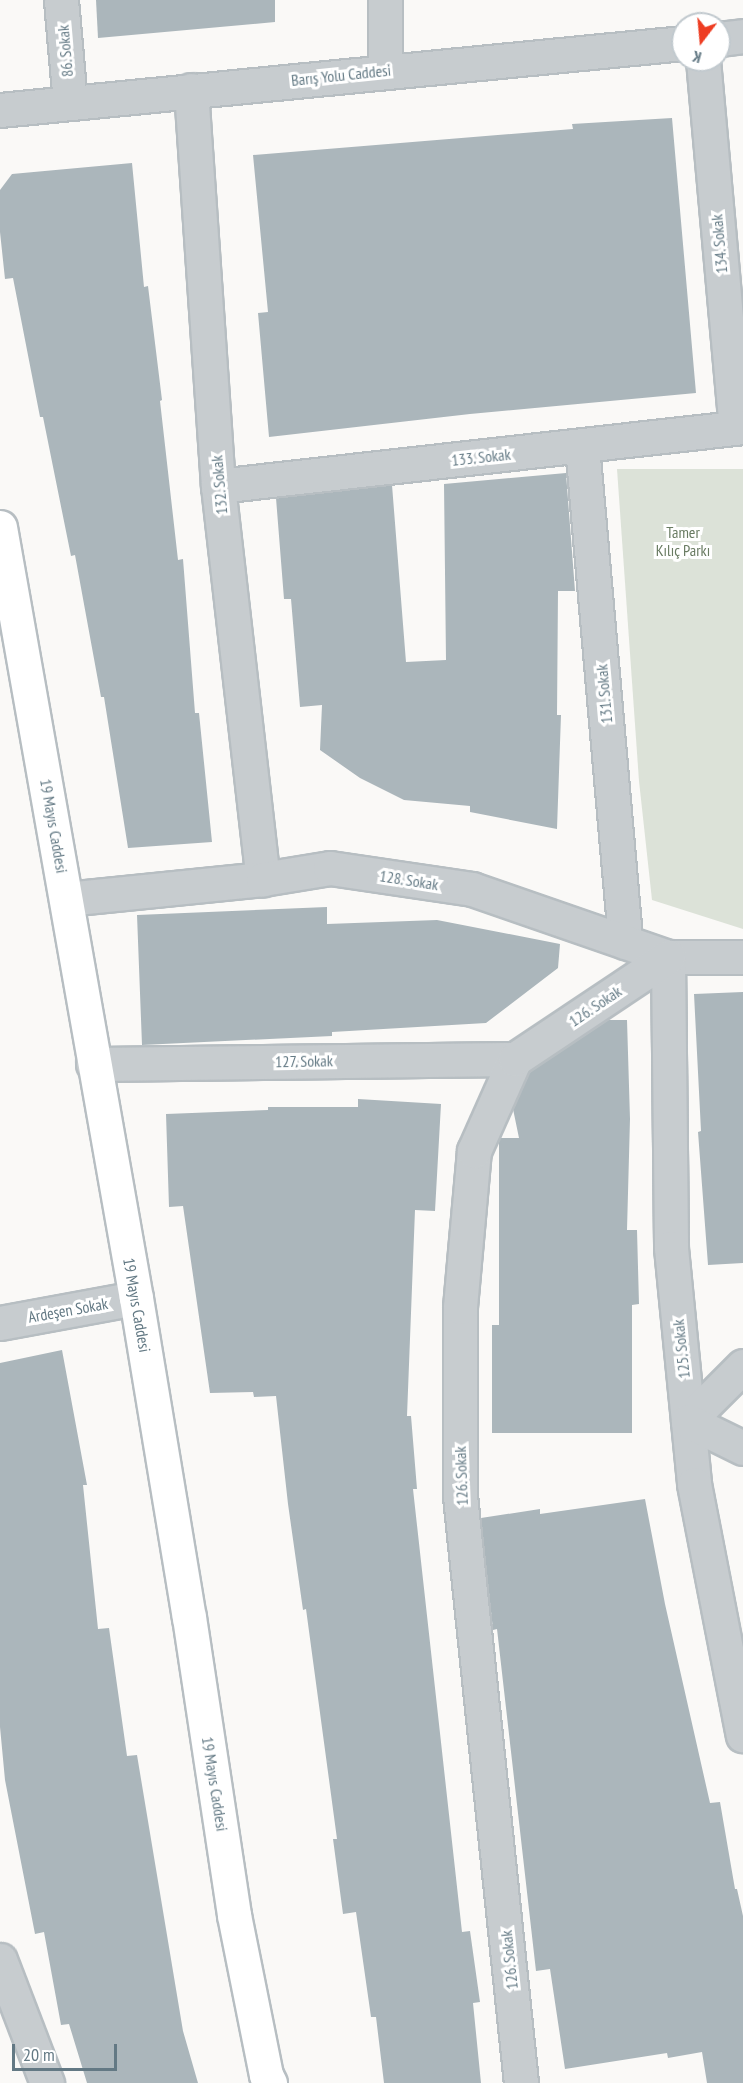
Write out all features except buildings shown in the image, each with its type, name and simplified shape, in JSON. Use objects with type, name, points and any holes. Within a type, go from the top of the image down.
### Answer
[{"type":"main road","name":"19 Mayıs Caddesi","points":[[1,539],[136,1298],[189,1617],[234,1915],[266,2074],[270,2083]]},
{"type":"street","name":"86. Sokak","points":[[60,0],[70,103]]},
{"type":"street","points":[[385,0],[385,71]]},
{"type":"street","name":"Barış Yolu Caddesi","points":[[0,110],[671,43]]},
{"type":"street","name":"134. Sokak","points":[[704,72],[739,428]]},
{"type":"street","name":"132. Sokak","points":[[192,90],[218,486],[263,879]]},
{"type":"street","name":"133. Sokak","points":[[218,486],[739,428]]},
{"type":"street","name":"131. Sokak","points":[[582,446],[625,942]]},
{"type":"street","name":"128. Sokak","points":[[66,899],[263,879],[330,868],[472,889],[668,957],[743,957]]},
{"type":"street","name":"126. Sokak","points":[[522,2083],[460,1484],[460,1307],[474,1152],[515,1059],[668,957]]},
{"type":"street","name":"125. Sokak","points":[[668,957],[671,1248],[694,1484],[743,1735]]},
{"type":"street","name":"127. Sokak","points":[[93,1064],[515,1059]]},
{"type":"street","name":"Ardeşen Sokak","points":[[0,1323],[136,1298]]},
{"type":"street","points":[[743,1366],[688,1421],[743,1448]]},
{"type":"street","points":[[0,1960],[48,2083]]},
{"type":"green space","name":"Tamer Kılıç Parkı","points":[[617,469],[743,469],[743,929],[652,900],[639,781]]}]
